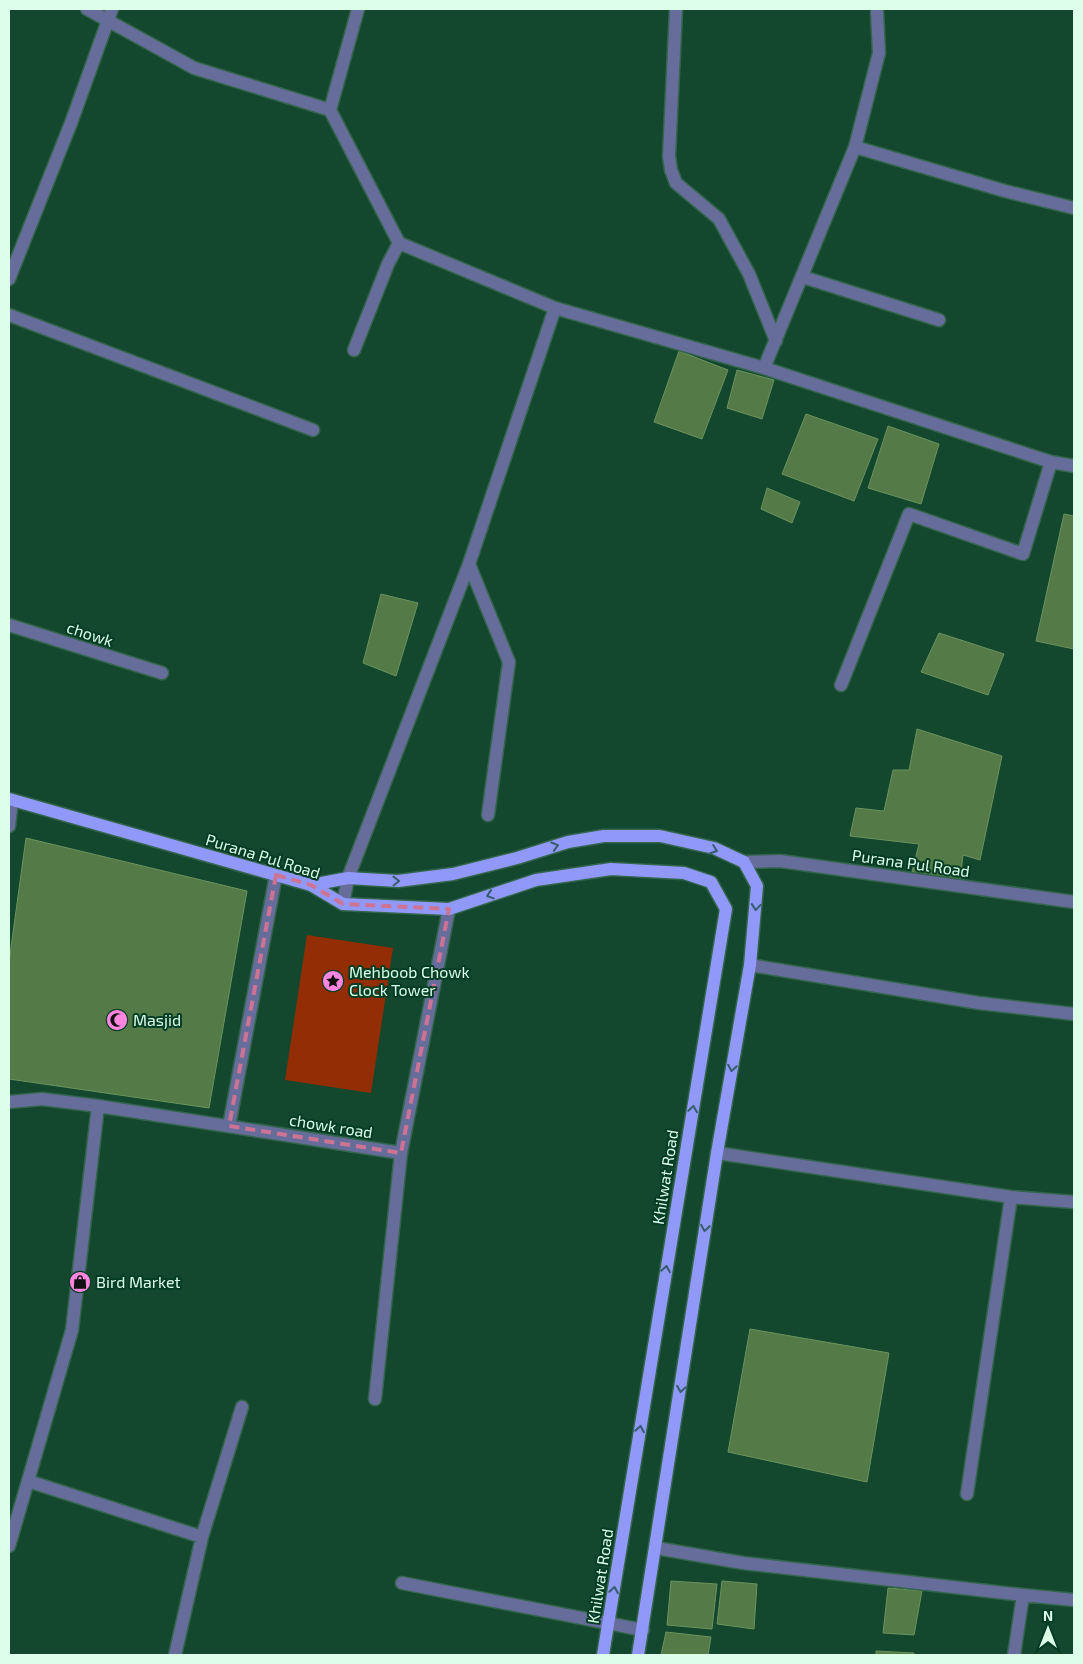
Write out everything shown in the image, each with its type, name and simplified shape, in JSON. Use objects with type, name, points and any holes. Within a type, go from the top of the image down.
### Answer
[{"type":"main road","name":"Purana Pul Road","points":[[11,800],[311,885],[343,904],[449,909],[536,880]]},
{"type":"main road","points":[[311,885],[348,878],[398,881],[453,874],[517,858],[568,842],[604,836],[660,836],[714,848],[744,862],[757,886],[750,965],[717,1152],[638,1655]]},
{"type":"main road","name":"Khilwat Road","points":[[536,880],[611,869],[684,873],[711,882],[726,909],[603,1655]]},
{"type":"street","points":[[88,9],[110,15],[194,68],[330,110]]},
{"type":"street","points":[[358,9],[330,110],[399,243],[554,308],[764,368],[1051,462],[1074,466]]},
{"type":"street","points":[[676,9],[669,156],[671,170],[676,183],[718,219],[749,274],[776,341]]},
{"type":"street","points":[[764,368],[855,148],[879,53],[877,12]]},
{"type":"street","points":[[9,279],[110,15]]},
{"type":"street","points":[[855,148],[1005,191],[1074,208]]},
{"type":"street","points":[[354,350],[388,264],[399,243]]},
{"type":"street","points":[[802,277],[939,320]]},
{"type":"street","points":[[343,904],[348,878],[469,564],[554,308]]},
{"type":"street","points":[[9,315],[313,430]]},
{"type":"street","points":[[841,685],[910,514],[1023,554],[1051,462]]},
{"type":"street","points":[[469,564],[509,662],[488,815]]},
{"type":"street","name":"chowk","points":[[9,625],[162,674]]},
{"type":"street","points":[[9,826],[11,800]]},
{"type":"street","name":"Purana Pul Road","points":[[744,862],[780,861],[1074,902]]},
{"type":"street","points":[[229,1126],[276,875]]},
{"type":"street","points":[[375,1399],[401,1153],[449,909]]},
{"type":"street","points":[[750,965],[979,1003],[1074,1014]]},
{"type":"street","name":"chowk road","points":[[9,1102],[42,1099],[98,1106],[401,1153]]},
{"type":"street","points":[[9,1546],[72,1330],[98,1106]]},
{"type":"street","points":[[717,1152],[1011,1198],[1074,1202]]},
{"type":"street","points":[[967,1494],[1011,1198]]},
{"type":"street","points":[[175,1655],[202,1537],[242,1407]]},
{"type":"street","points":[[28,1481],[202,1537]]},
{"type":"street","points":[[656,1548],[743,1563],[1074,1600]]},
{"type":"street","points":[[402,1583],[643,1630]]},
{"type":"street","points":[[1014,1655],[1023,1595]]},
{"type":"highlighted area","points":[[276,875],[311,885],[343,904],[449,909],[401,1153],[229,1126]]},
{"type":"shaded area","points":[[307,935],[393,948],[371,1093],[285,1080]]},
{"type":"building","points":[[679,351],[728,370],[702,439],[654,422]]},
{"type":"building","points":[[737,370],[774,380],[762,419],[727,408]]},
{"type":"building","points":[[806,414],[878,439],[854,501],[782,474]]},
{"type":"building","points":[[888,426],[939,444],[921,504],[868,488]]},
{"type":"building","points":[[767,488],[800,502],[792,523],[761,509]]},
{"type":"building","points":[[1064,514],[1074,516],[1074,649],[1036,641]]},
{"type":"building","points":[[381,594],[418,603],[396,676],[363,663]]},
{"type":"building","points":[[939,633],[1004,654],[988,695],[921,672]]},
{"type":"building","points":[[917,729],[1002,756],[980,860],[963,855],[960,880],[912,872],[919,844],[850,836],[856,808],[884,811],[893,770],[909,770]]},
{"type":"building","name":"Masjid","points":[[26,838],[247,891],[209,1108],[9,1079],[9,962]]},
{"type":"building","points":[[750,1329],[889,1353],[867,1482],[728,1452]]},
{"type":"building","points":[[671,1581],[717,1584],[712,1629],[667,1625]]},
{"type":"building","points":[[722,1581],[757,1584],[754,1629],[717,1624]]},
{"type":"building","points":[[888,1588],[922,1591],[914,1635],[883,1633]]},
{"type":"building","points":[[666,1632],[711,1637],[708,1655],[661,1655]]},
{"type":"building","points":[[876,1651],[914,1653],[914,1655],[876,1655]]},
{"type":"place","name":"Mehboob Chowk Clock Tower","points":[[333,981]]},
{"type":"place","name":"Masjid","points":[[117,1020]]},
{"type":"place","name":"Bird Market","points":[[80,1282]]}]
